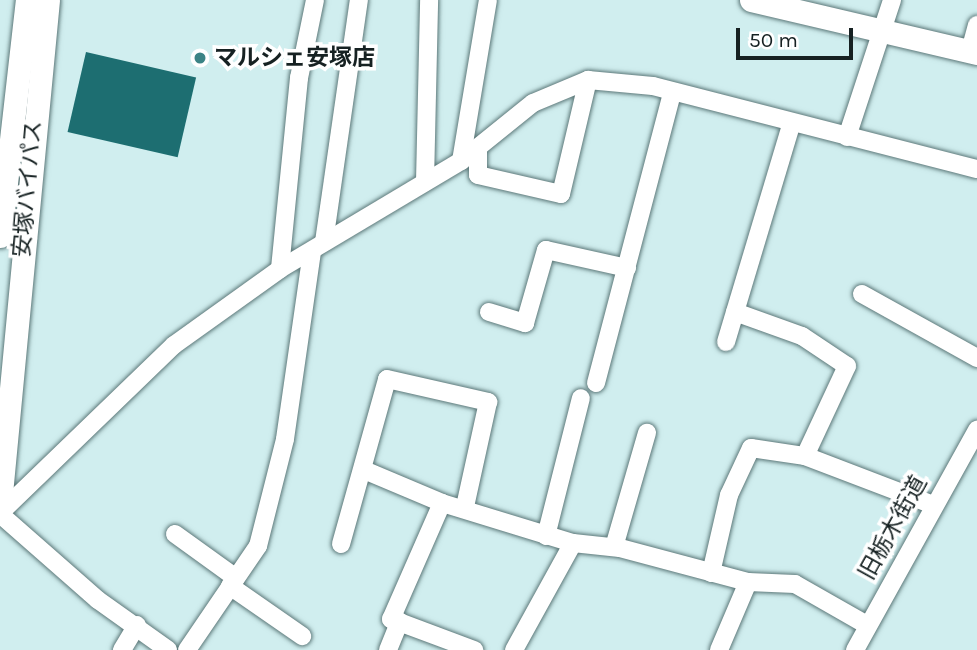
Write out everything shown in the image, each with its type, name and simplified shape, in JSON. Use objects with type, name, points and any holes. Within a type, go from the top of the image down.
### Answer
[{"type":"main road","name":"安塚バイパス","points":[[0,236],[27,0]]},
{"type":"main road","name":"安塚バイパス","points":[[0,504],[48,0]]},
{"type":"main road","points":[[751,0],[973,52]]},
{"type":"street","points":[[280,270],[299,78],[315,0]]},
{"type":"street","points":[[187,650],[258,546],[285,439],[359,0]]},
{"type":"street","points":[[425,182],[429,0]]},
{"type":"street","points":[[461,162],[488,0]]},
{"type":"street","points":[[848,137],[874,51],[886,32],[892,0]]},
{"type":"street","points":[[973,52],[977,26]]},
{"type":"street","points":[[478,150],[478,175],[561,194],[588,80]]},
{"type":"street","points":[[168,650],[137,625],[98,600],[0,514],[174,345],[280,270],[461,162],[533,103],[588,80],[626,80],[791,125],[977,169]]},
{"type":"street","points":[[596,383],[672,94]]},
{"type":"street","points":[[726,342],[791,125]]},
{"type":"street","points":[[489,312],[525,323],[546,250],[626,268]]},
{"type":"street","points":[[862,294],[977,358]]},
{"type":"street","points":[[735,312],[802,336],[847,366],[805,456]]},
{"type":"street","points":[[341,544],[387,379],[488,402],[465,507]]},
{"type":"street","points":[[546,536],[581,398]]},
{"type":"street","name":"旧栃木街道","points":[[855,650],[933,505],[977,430]]},
{"type":"street","points":[[614,547],[647,433]]},
{"type":"street","points":[[712,573],[729,495],[751,448],[805,456],[933,505]]},
{"type":"street","points":[[363,470],[442,503],[465,507],[546,536],[573,543],[614,547],[748,582],[795,584],[867,625]]},
{"type":"street","points":[[442,503],[391,619],[474,650]]},
{"type":"street","points":[[175,534],[302,636]]},
{"type":"street","points":[[514,650],[573,543]]},
{"type":"street","points":[[719,650],[748,582]]},
{"type":"street","points":[[388,650],[400,621]]},
{"type":"street","points":[[122,650],[137,625]]},
{"type":"building","points":[[86,52],[196,77],[178,157],[68,132]]},
{"type":"place","name":"マルシェ安塚店","points":[[200,58]]}]
